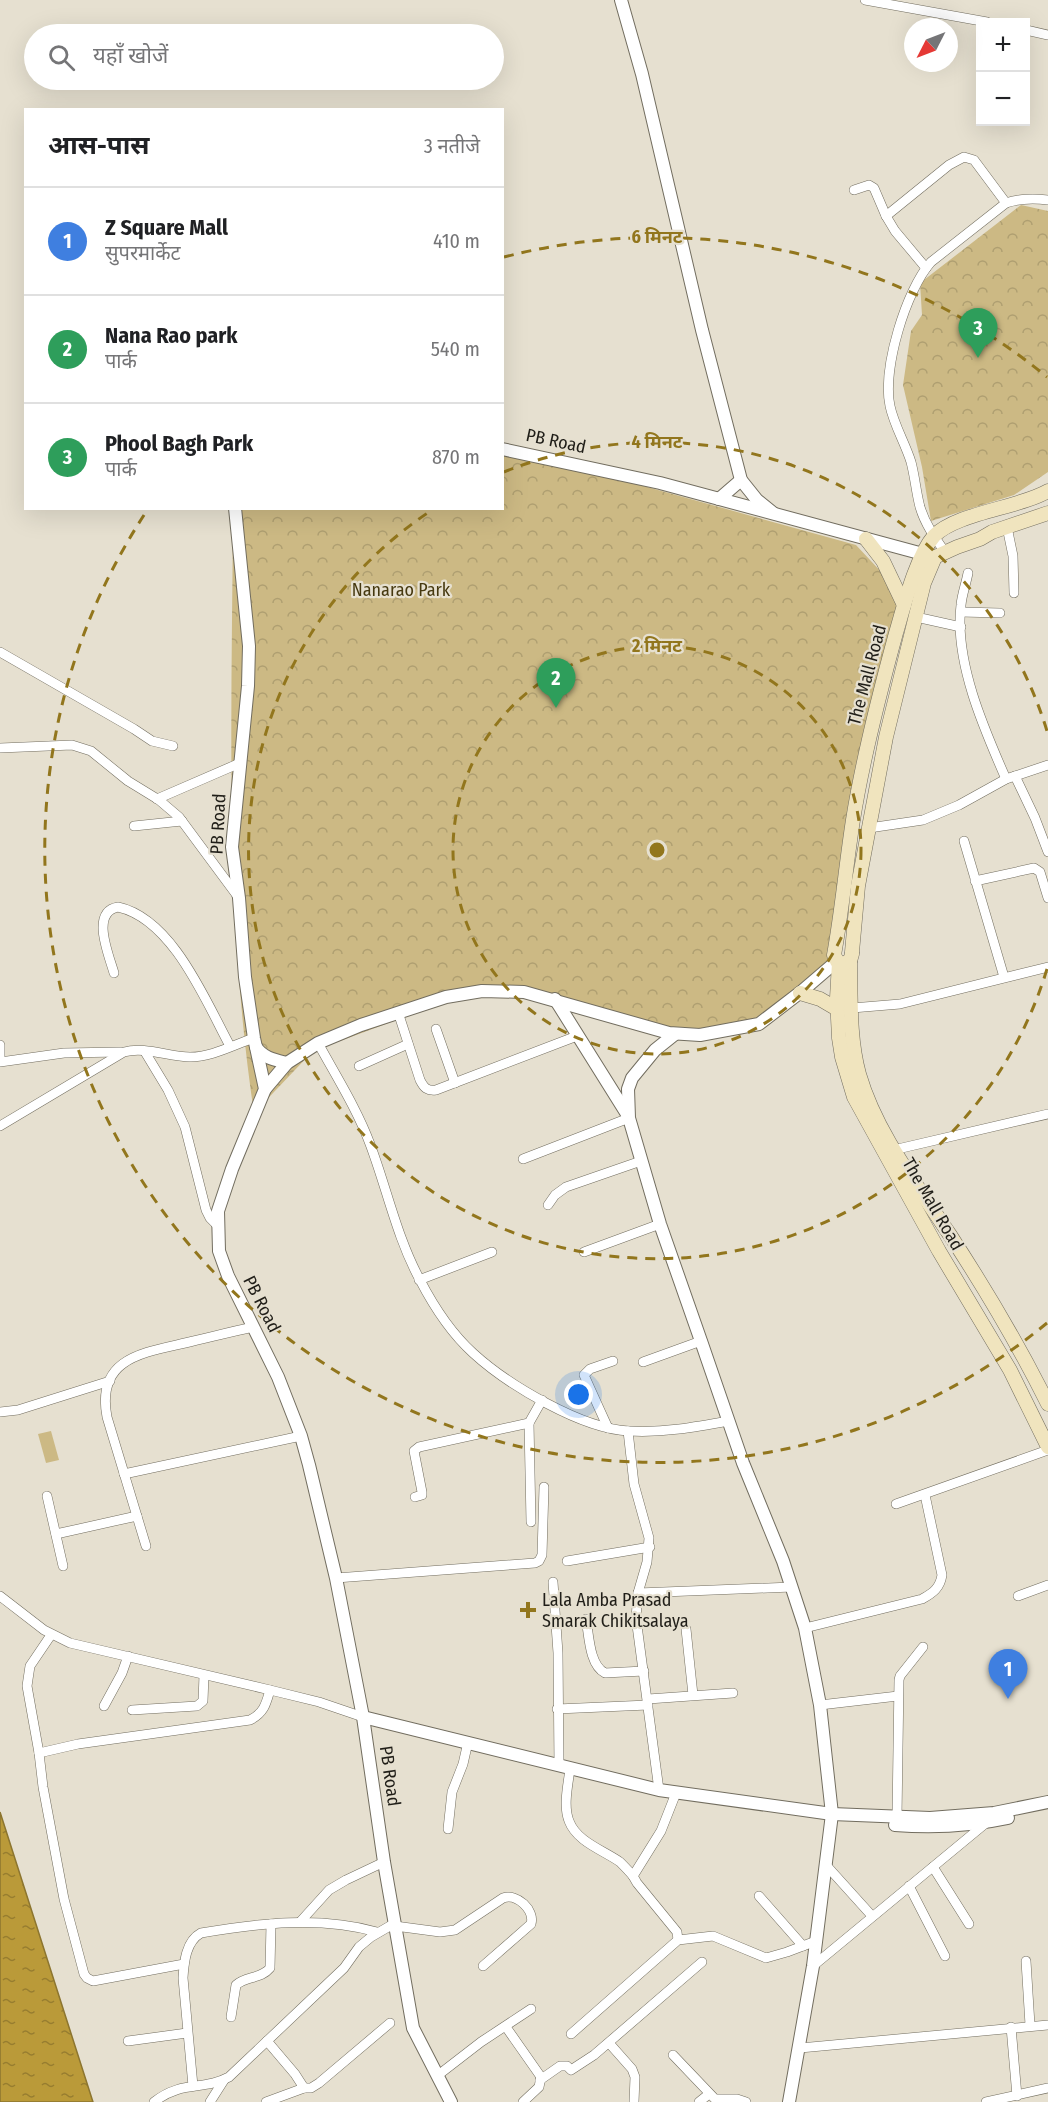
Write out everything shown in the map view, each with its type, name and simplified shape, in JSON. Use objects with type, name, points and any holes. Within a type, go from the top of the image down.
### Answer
[{"type":"main road","name":"The Mall Road","points":[[1048,491],[1035,498],[954,524],[934,537],[934,554],[924,583],[886,737],[843,957],[852,1008],[859,1074],[889,1151],[1010,1370],[1048,1449]]},
{"type":"main road","points":[[934,554],[1048,513]]},
{"type":"main road","points":[[866,538],[883,561],[904,605]]},
{"type":"main road","name":"The Mall Road","points":[[934,554],[904,605],[872,723],[853,820],[837,1009],[842,1057],[854,1097],[971,1267],[1027,1361],[1048,1404]]},
{"type":"main road","points":[[800,993],[820,999],[837,1009]]},
{"type":"street","points":[[621,0],[642,74],[702,330],[741,480],[757,500],[773,513]]},
{"type":"street","points":[[865,0],[976,20]]},
{"type":"street","points":[[1030,31],[1048,35]]},
{"type":"street","points":[[886,216],[949,165],[964,157],[971,158],[975,162],[1006,202]]},
{"type":"street","points":[[854,190],[869,185],[874,188],[895,231],[926,268]]},
{"type":"street","points":[[934,537],[921,509],[910,458],[894,418],[888,392],[892,358],[899,330],[912,294],[926,268],[1006,202],[1025,198],[1048,200]]},
{"type":"street","name":"PB Road","points":[[504,449],[587,466],[934,554]]},
{"type":"street","points":[[719,499],[741,480]]},
{"type":"street","name":"PB Road","points":[[235,510],[249,646],[248,686],[232,847],[239,898],[245,977],[265,1089],[218,1210],[219,1251],[228,1276],[278,1377],[301,1436],[336,1578],[363,1717],[384,1862],[413,2028],[451,2102]]},
{"type":"street","points":[[1007,527],[1013,556],[1014,593]]},
{"type":"street","points":[[968,573],[960,612],[968,680],[1010,777],[1035,818],[1048,852]]},
{"type":"street","points":[[960,612],[1000,613]]},
{"type":"street","points":[[916,617],[961,627]]},
{"type":"street","points":[[0,652],[152,741],[173,746]]},
{"type":"street","points":[[0,748],[72,745],[91,751],[128,781],[157,799],[182,821],[239,898]]},
{"type":"street","points":[[157,799],[240,763]]},
{"type":"street","points":[[868,828],[922,820],[959,805],[1010,777],[1048,765]]},
{"type":"street","points":[[134,826],[182,821]]},
{"type":"street","points":[[964,842],[1004,977]]},
{"type":"street","points":[[975,881],[1034,868],[1040,872],[1048,898]]},
{"type":"street","points":[[114,973],[103,925],[104,916],[108,911],[118,908],[146,919],[171,943],[230,1046]]},
{"type":"street","points":[[265,1089],[287,1063],[318,1043],[361,1025],[446,997],[477,991],[514,991],[555,999],[675,1034],[700,1035],[753,1026],[765,1020],[843,957]]},
{"type":"street","points":[[852,1008],[900,1004],[1048,967]]},
{"type":"street","points":[[555,999],[629,1118]]},
{"type":"street","points":[[398,1012],[420,1080],[426,1089],[436,1090],[541,1052],[578,1036]]},
{"type":"street","points":[[436,1029],[455,1083]]},
{"type":"street","points":[[675,1034],[655,1050],[632,1078],[628,1089],[629,1118],[660,1224],[700,1341],[757,1501],[792,1587],[805,1628],[820,1706],[831,1818],[813,1966],[789,2102]]},
{"type":"street","points":[[0,1045],[0,1059],[63,1053],[137,1050],[193,1057],[230,1046],[255,1042],[259,1052],[271,1059],[287,1063]]},
{"type":"street","points":[[318,1043],[370,1144],[409,1259],[419,1280],[453,1332],[473,1353],[505,1378],[542,1400],[571,1415],[608,1428],[628,1431],[669,1430],[729,1421]]},
{"type":"street","points":[[358,1066],[408,1044]]},
{"type":"street","points":[[0,1126],[124,1052]]},
{"type":"street","points":[[146,1052],[177,1108],[192,1152],[206,1210],[218,1226]]},
{"type":"street","points":[[889,1151],[1048,1114]]},
{"type":"street","points":[[523,1159],[629,1118]]},
{"type":"street","points":[[548,1205],[555,1194],[566,1187],[641,1161]]},
{"type":"street","points":[[584,1252],[660,1224]]},
{"type":"street","points":[[419,1280],[492,1252]]},
{"type":"street","points":[[146,1546],[104,1401],[110,1381],[123,1364],[141,1353],[253,1327]]},
{"type":"street","points":[[643,1362],[700,1341]]},
{"type":"street","points":[[608,1428],[584,1375],[590,1369],[613,1361]]},
{"type":"street","points":[[1010,1370],[1027,1361]]},
{"type":"street","points":[[0,1412],[18,1410],[110,1381]]},
{"type":"street","points":[[531,1522],[530,1423],[542,1400]]},
{"type":"street","points":[[415,1497],[422,1495],[414,1457],[414,1451],[419,1447],[530,1423]]},
{"type":"street","points":[[628,1431],[634,1484],[647,1526],[650,1547],[638,1593],[636,1618],[659,1791]]},
{"type":"street","points":[[124,1474],[301,1436]]},
{"type":"street","points":[[896,1504],[1048,1449]]},
{"type":"street","points":[[336,1578],[535,1563],[542,1555],[544,1487]]},
{"type":"street","points":[[805,1628],[922,1599],[933,1593],[941,1583],[942,1575],[925,1495]]},
{"type":"street","points":[[46,1496],[63,1566]]},
{"type":"street","points":[[56,1534],[137,1516]]},
{"type":"street","points":[[567,1561],[650,1547]]},
{"type":"street","points":[[553,1582],[558,1653],[557,1709],[568,1820],[589,1844],[619,1862],[633,1876],[677,1932],[678,1940]]},
{"type":"street","points":[[1018,1596],[1048,1585]]},
{"type":"street","points":[[638,1593],[792,1587]]},
{"type":"street","points":[[0,1596],[51,1635],[86,1648],[319,1702],[363,1717],[659,1791],[843,1820],[923,1827],[986,1823],[1048,1811]]},
{"type":"street","points":[[586,1619],[595,1663],[600,1671],[605,1673],[644,1671]]},
{"type":"street","points":[[686,1629],[693,1695]]},
{"type":"street","points":[[51,1635],[36,1656],[28,1676],[27,1686],[64,1899],[87,1978],[93,1981],[184,1964]]},
{"type":"street","points":[[897,1817],[900,1676],[923,1647]]},
{"type":"street","points":[[104,1706],[122,1673],[128,1656]]},
{"type":"street","points":[[132,1710],[197,1706],[203,1701],[204,1675]]},
{"type":"street","points":[[39,1753],[78,1744],[250,1720],[261,1713],[265,1707],[270,1690]]},
{"type":"street","points":[[557,1709],[733,1693]]},
{"type":"street","points":[[820,1706],[898,1696]]},
{"type":"street","points":[[448,1828],[452,1792],[461,1772],[468,1742]]},
{"type":"street","points":[[633,1876],[661,1831],[676,1793]]},
{"type":"street","points":[[831,1818],[930,1818],[994,1813],[1048,1802]]},
{"type":"street","points":[[813,1966],[986,1823]]},
{"type":"street","points":[[300,1922],[328,1890],[384,1862]]},
{"type":"street","points":[[826,1865],[872,1916]]},
{"type":"street","points":[[933,1867],[969,1924]]},
{"type":"street","points":[[909,1886],[945,1956]]},
{"type":"street","points":[[210,2102],[224,2080],[344,1968],[359,1947],[377,1932],[395,1925],[449,1932],[462,1928],[503,1898],[512,1896],[530,1911],[533,1919],[531,1924],[483,1966]]},
{"type":"street","points":[[759,1896],[803,1946]]},
{"type":"street","points":[[194,2086],[183,1987],[184,1964],[192,1939],[201,1933],[300,1922],[353,1926],[377,1932]]},
{"type":"street","points":[[231,2017],[236,1985],[245,1979],[264,1975],[270,1968],[271,1924]]},
{"type":"street","points":[[571,2034],[678,1940],[713,1936],[765,1958],[816,1941]]},
{"type":"street","points":[[1026,1961],[1029,2025]]},
{"type":"street","points":[[540,2080],[560,2066],[567,2066],[571,2070],[594,2055],[702,1962]]},
{"type":"street","points":[[437,2076],[481,2042],[531,2009]]},
{"type":"street","points":[[266,2102],[304,2088],[311,2088],[319,2083],[390,2024]]},
{"type":"street","points":[[800,2048],[1048,2025]]},
{"type":"street","points":[[506,2027],[539,2074],[538,2087],[523,2102]]},
{"type":"street","points":[[1011,2027],[1017,2096]]},
{"type":"street","points":[[128,2041],[187,2032]]},
{"type":"street","points":[[267,2042],[304,2088]]},
{"type":"street","points":[[609,2043],[632,2069],[635,2077],[634,2102]]},
{"type":"street","points":[[673,2055],[715,2099],[737,2099],[746,2102]]},
{"type":"street","points":[[154,2102],[172,2090],[224,2080]]},
{"type":"street","points":[[991,2102],[1044,2089],[1041,2102]]},
{"type":"street","points":[[699,2102],[709,2094]]},
{"type":"green space","points":[[1021,205],[1048,211],[1048,472],[1014,495],[931,521],[922,467],[903,385],[911,331],[922,315],[920,283]]},
{"type":"green space","name":"Nanarao Park","points":[[504,449],[856,545],[885,576],[898,606],[833,958],[798,993],[747,1026],[695,1035],[555,999],[464,995],[313,1051],[254,1113],[244,1038],[238,963],[231,736],[233,510],[504,510]]},
{"type":"green space","points":[[51,1431],[59,1460],[46,1463],[38,1434]]},
{"type":"water","points":[[0,1812],[93,2102],[0,2102]]},
{"type":"place","name":"Phool Bagh Park","points":[[978,358]]},
{"type":"place","name":"Nana Rao park","points":[[556,708]]},
{"type":"place","name":"Lala Amba Prasad Smarak Chikitsalaya","points":[[528,1610]]},
{"type":"place","name":"Z Square Mall","points":[[1008,1699]]}]
